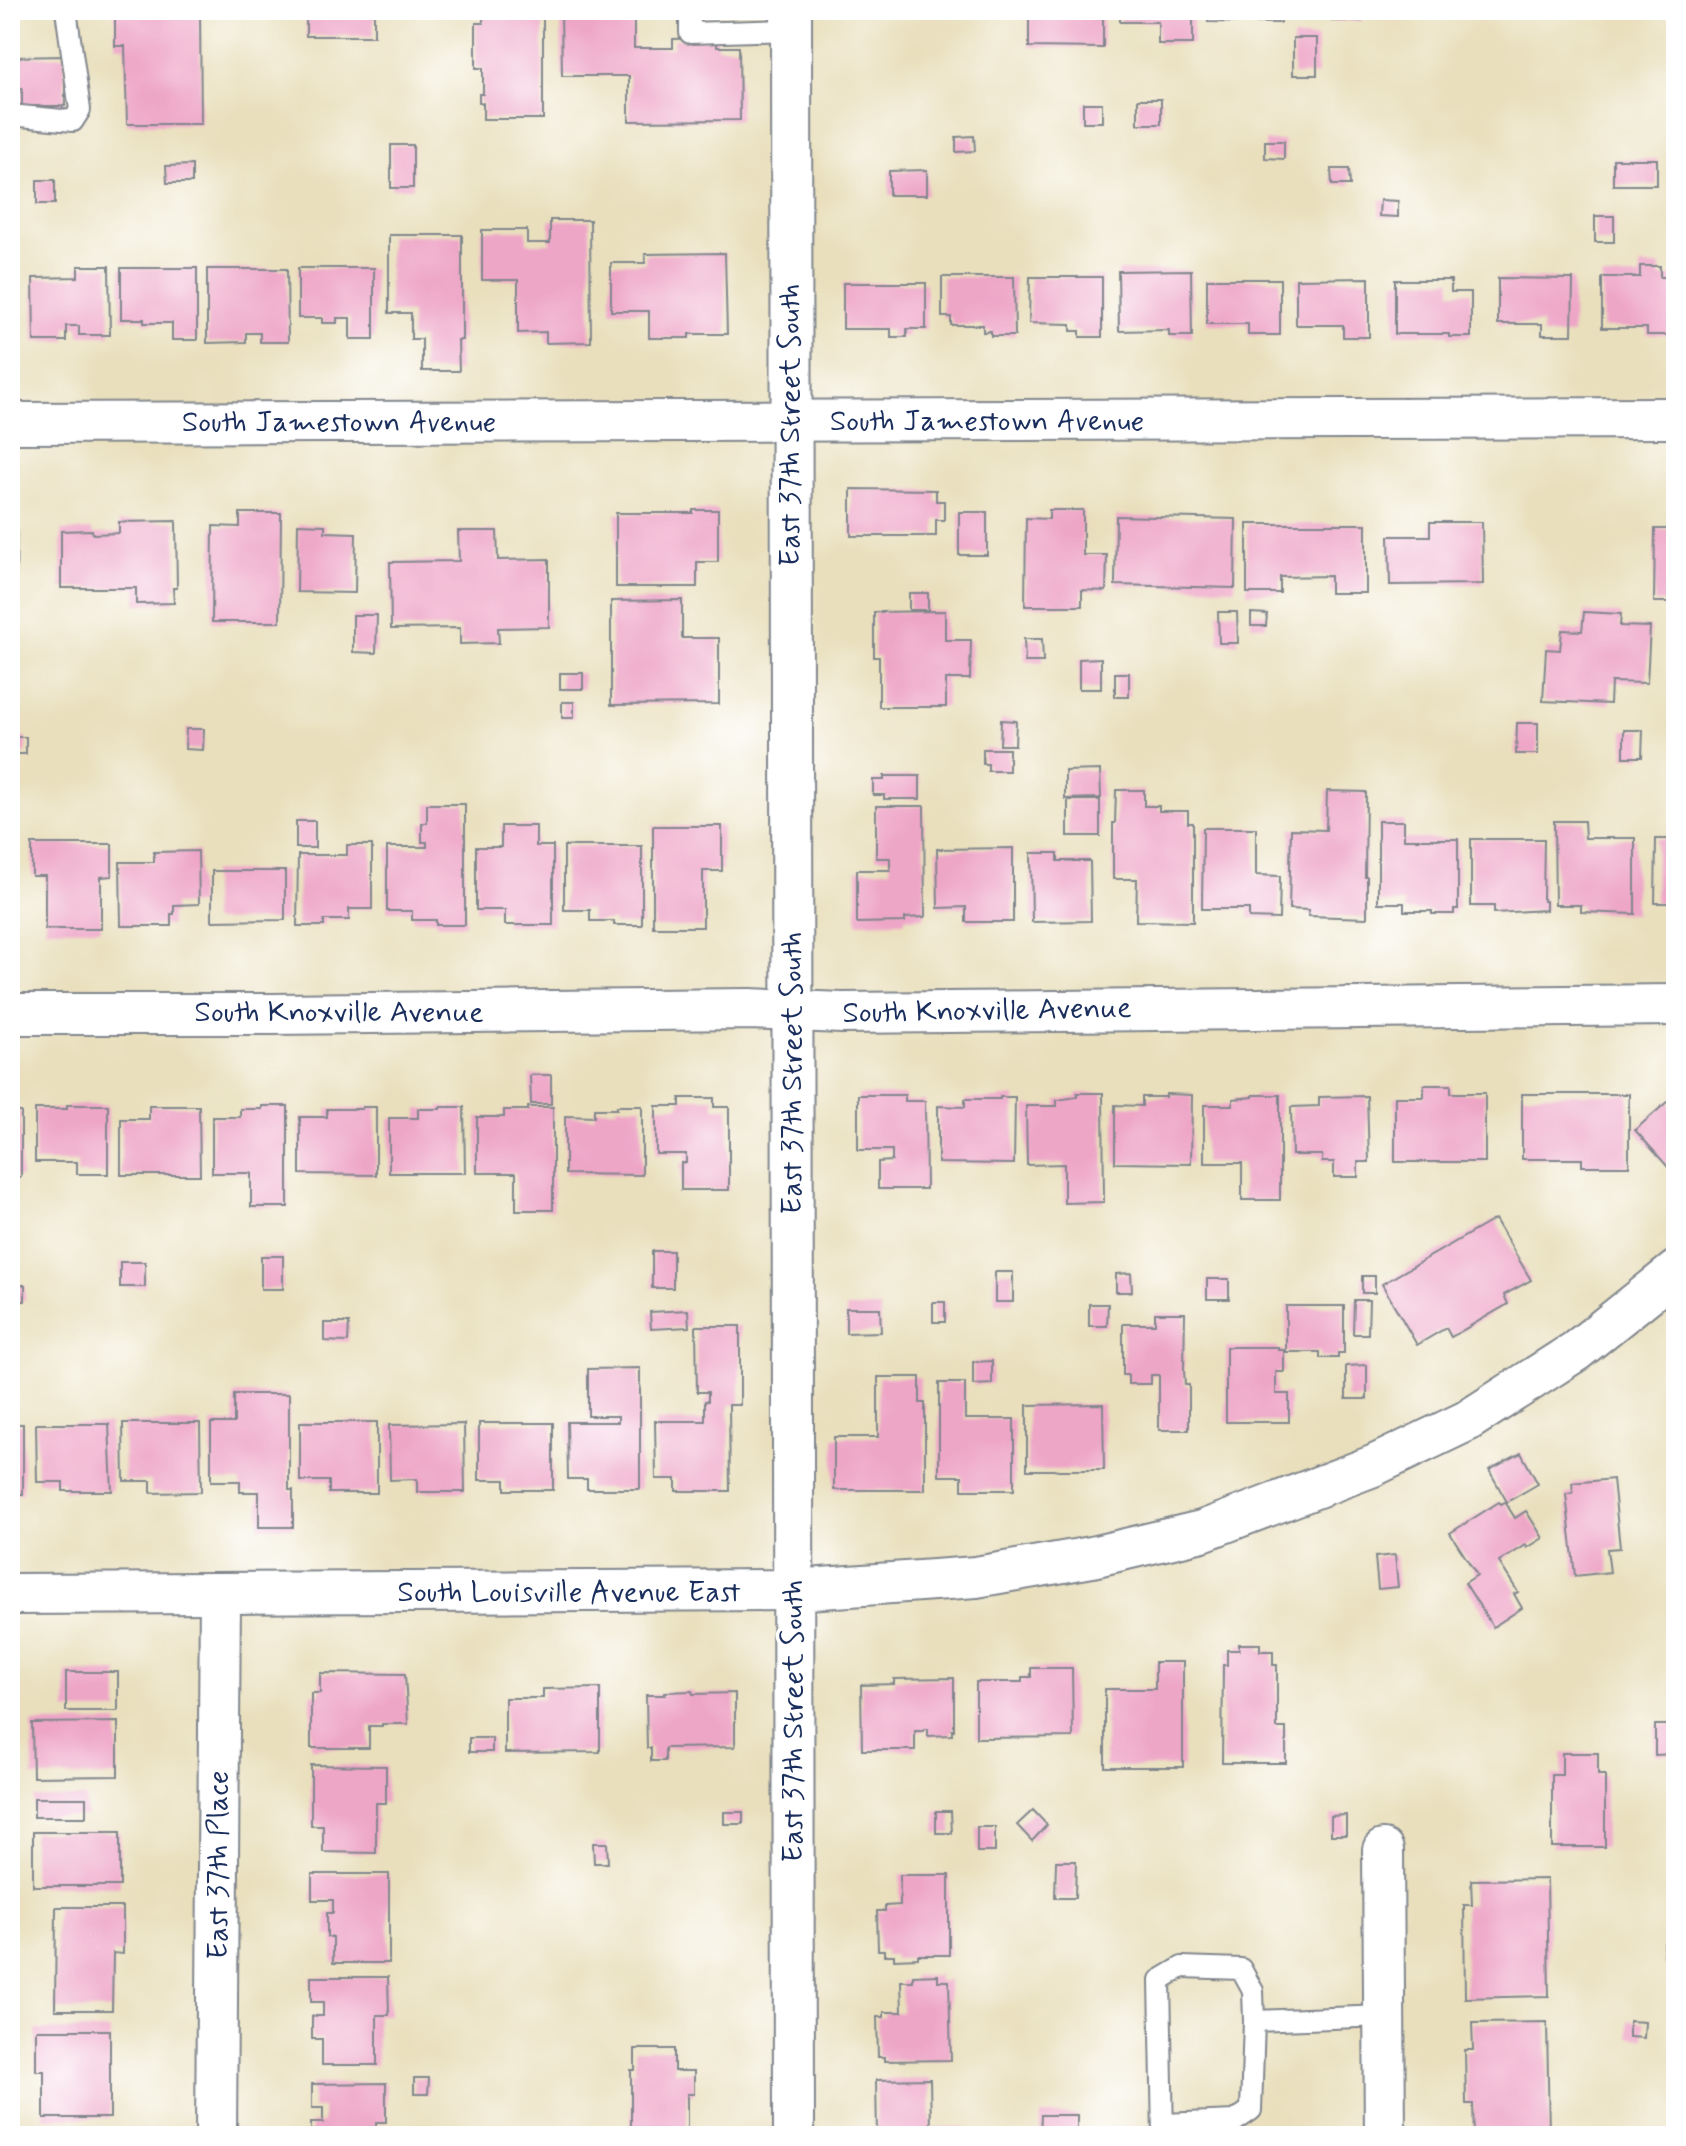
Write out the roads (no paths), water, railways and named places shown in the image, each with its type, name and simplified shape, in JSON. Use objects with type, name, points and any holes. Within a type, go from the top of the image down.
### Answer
[{"type":"street","name":"East 37th Street South","points":[[791,20],[794,2136]]},
{"type":"street","name":"South Jamestown Avenue","points":[[10,423],[1676,418]]},
{"type":"street","name":"South Knoxville Avenue","points":[[10,1014],[749,1009],[842,1013],[1676,1005]]},
{"type":"street","name":"South Louisville Avenue East","points":[[10,1594],[793,1590],[976,1577],[1092,1557],[1202,1531],[1373,1466],[1467,1421],[1576,1351],[1676,1271]]},
{"type":"street","name":"East 37th Place","points":[[216,2136],[220,1594]]},
{"type":"street","points":[[1383,1850],[1385,2136]]},
{"type":"lane","points":[[10,115],[73,121],[80,110],[66,10]]},
{"type":"lane","points":[[690,10],[690,33],[791,20]]},
{"type":"lane","points":[[1182,1967],[1241,1969],[1253,1991],[1251,2110],[1235,2121],[1163,2130],[1160,1980],[1182,1967]]},
{"type":"lane","points":[[1254,2021],[1384,2016]]}]
